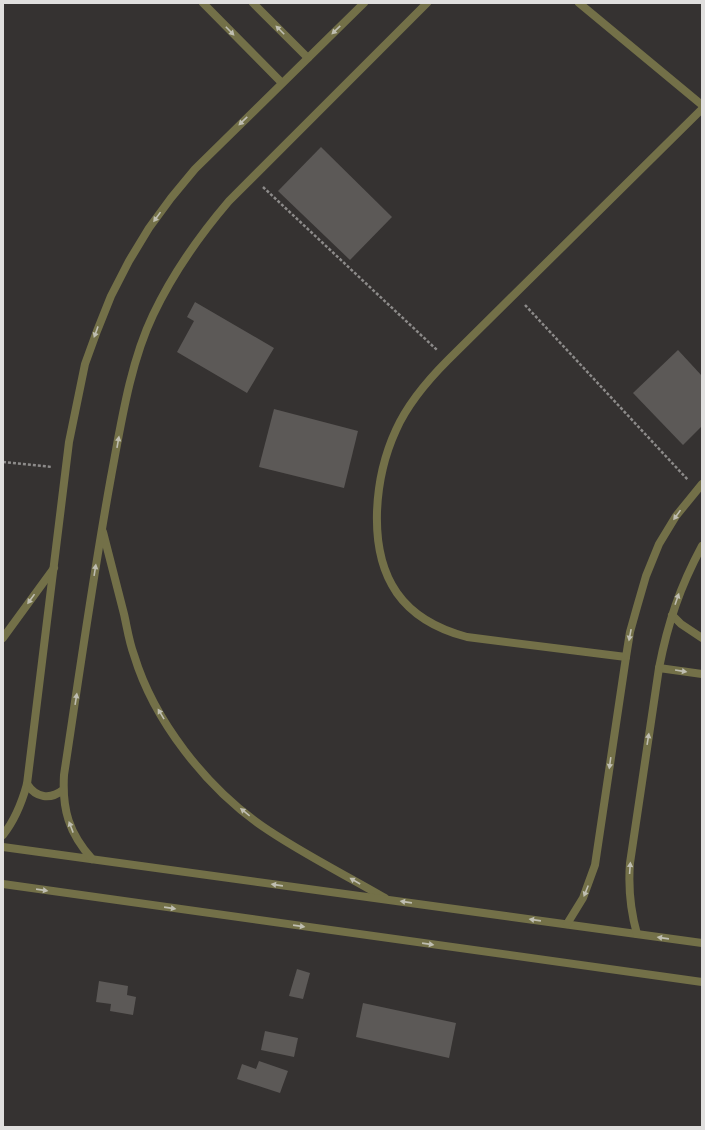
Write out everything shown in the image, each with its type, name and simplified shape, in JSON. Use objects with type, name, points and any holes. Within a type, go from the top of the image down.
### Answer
[{"type":"street","points":[[203,3],[282,83]]},
{"type":"street","points":[[253,3],[308,58]]},
{"type":"street","points":[[3,835],[15,817],[28,784],[71,436],[85,364],[111,296],[129,261],[149,228],[195,169],[364,3]]},
{"type":"street","points":[[92,859],[74,834],[64,804],[64,775],[102,527],[124,409],[141,347],[152,316],[169,284],[190,250],[229,201],[427,3]]},
{"type":"street","points":[[579,3],[702,105]]},
{"type":"street","points":[[626,657],[467,637],[450,633],[420,617],[396,592],[381,561],[378,544],[377,501],[387,452],[396,429],[406,410],[419,392],[448,360],[702,109]]},
{"type":"street","points":[[567,924],[583,898],[595,865],[630,632],[646,576],[659,544],[676,516],[700,487]]},
{"type":"street","points":[[102,527],[134,655],[156,706],[187,753],[222,793],[262,826],[283,840],[389,900]]},
{"type":"street","points":[[637,934],[629,899],[630,863],[659,668],[664,641],[681,588],[702,546]]},
{"type":"street","points":[[3,638],[54,568]]},
{"type":"street","points":[[672,615],[681,624],[702,638]]},
{"type":"street","points":[[659,668],[702,674]]},
{"type":"street","points":[[28,784],[31,790],[43,796],[51,797],[63,790]]},
{"type":"street","points":[[3,847],[702,943]]},
{"type":"street","points":[[3,884],[702,982]]},
{"type":"path","points":[[253,177],[448,360]]},
{"type":"path","points":[[515,294],[700,487]]},
{"type":"path","points":[[3,462],[66,469]]},
{"type":"building","points":[[321,147],[392,217],[350,260],[278,191]]},
{"type":"building","points":[[195,302],[274,348],[247,393],[177,352],[194,321],[187,317]]},
{"type":"building","points":[[678,350],[702,376],[702,426],[683,445],[633,393]]},
{"type":"building","points":[[274,409],[358,431],[344,488],[259,467]]},
{"type":"building","points":[[297,969],[310,973],[303,999],[289,996]]},
{"type":"building","points":[[99,981],[128,986],[127,995],[136,997],[133,1015],[110,1011],[111,1004],[96,1002]]},
{"type":"building","points":[[363,1003],[456,1023],[449,1058],[356,1037]]},
{"type":"building","points":[[265,1031],[298,1038],[294,1057],[261,1050]]},
{"type":"building","points":[[259,1061],[288,1071],[280,1093],[237,1079],[242,1064],[256,1069]]}]
